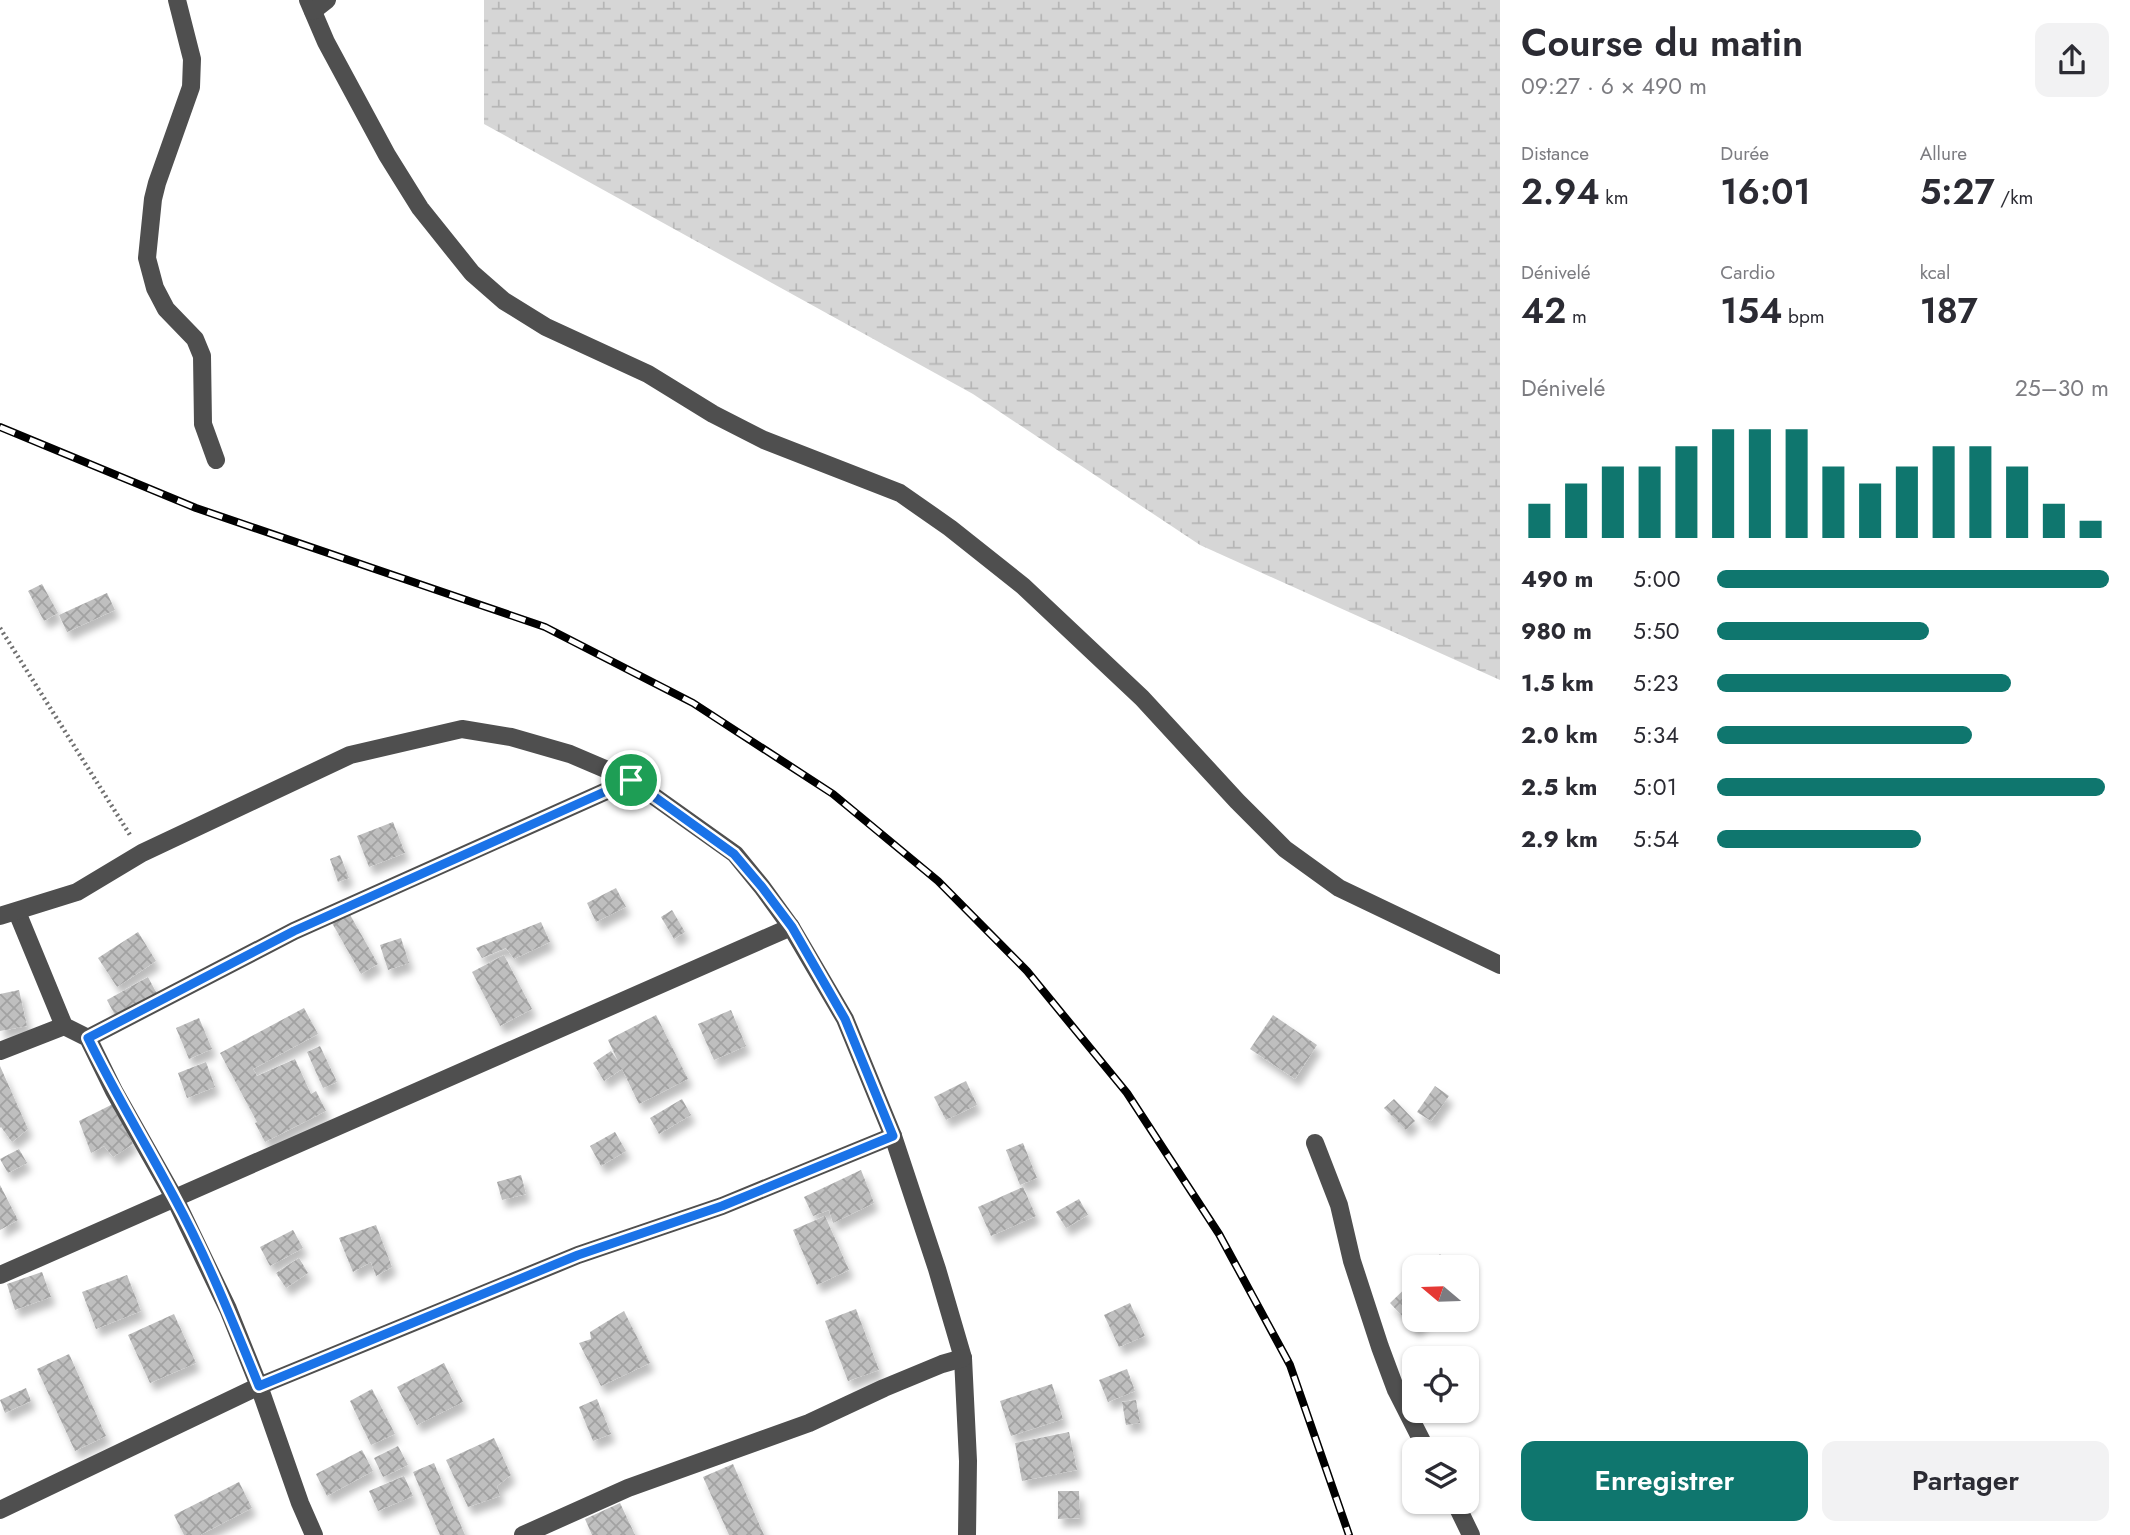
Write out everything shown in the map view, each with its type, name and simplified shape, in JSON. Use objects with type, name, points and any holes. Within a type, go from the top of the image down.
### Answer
[{"type":"street","points":[[177,0],[192,60],[191,87],[155,191],[147,258],[155,288],[166,309],[195,339],[202,356],[203,424],[215,460]]},
{"type":"street","points":[[316,4],[326,42],[387,155],[414,197],[472,273],[504,300],[546,327],[648,374],[713,414],[764,440],[900,494],[950,528],[1023,586],[1142,698],[1285,849],[1339,888],[1500,965]]},
{"type":"street","points":[[314,1535],[228,1309],[175,1199],[114,1091],[88,1038],[64,1026],[8,914],[77,892],[142,853],[350,755],[462,729],[511,737],[570,754],[631,780],[734,854],[792,927],[845,1019],[893,1136],[963,1358],[968,1461],[967,1535]]},
{"type":"street","points":[[88,1038],[294,931],[631,780]]},
{"type":"street","points":[[0,1275],[792,927]]},
{"type":"street","points":[[0,1051],[64,1026]]},
{"type":"street","points":[[0,1510],[259,1386],[578,1255],[722,1206],[893,1136]]},
{"type":"street","points":[[1315,1143],[1339,1205],[1380,1347],[1396,1390],[1420,1437]]},
{"type":"street","points":[[523,1535],[628,1488],[797,1428],[884,1388],[963,1358]]},
{"type":"street","points":[[1462,1514],[1471,1535]]},
{"type":"path","points":[[0,628],[142,853]]},
{"type":"green space","points":[[484,0],[1500,0],[1500,680],[1200,545],[973,394],[484,124]]},
{"type":"building","points":[[42,584],[58,613],[44,621],[28,591]]},
{"type":"building","points":[[107,593],[115,610],[67,632],[59,615]]},
{"type":"building","points":[[393,822],[405,853],[369,867],[357,836]]},
{"type":"building","points":[[340,855],[349,878],[338,882],[330,859]]},
{"type":"building","points":[[616,888],[626,907],[596,922],[587,903]]},
{"type":"building","points":[[672,910],[685,932],[674,939],[661,917]]},
{"type":"building","points":[[349,913],[378,964],[361,974],[332,923]]},
{"type":"building","points":[[541,922],[550,942],[514,959],[506,948],[482,958],[476,948]]},
{"type":"building","points":[[138,932],[156,961],[117,987],[98,958]]},
{"type":"building","points":[[401,938],[409,963],[388,970],[380,945]]},
{"type":"building","points":[[504,955],[532,1009],[500,1026],[472,972]]},
{"type":"building","points":[[148,977],[157,994],[116,1017],[107,1000]]},
{"type":"building","points":[[19,990],[27,1026],[0,1031],[0,994]]},
{"type":"building","points":[[304,1008],[318,1034],[253,1069],[257,1076],[295,1059],[311,1094],[316,1091],[326,1111],[265,1142],[220,1053]]},
{"type":"building","points":[[731,1010],[746,1046],[714,1060],[698,1024]]},
{"type":"building","points":[[656,1015],[688,1079],[639,1104],[622,1069],[604,1081],[593,1063],[611,1051],[618,1061],[608,1040]]},
{"type":"building","points":[[1273,1015],[1317,1045],[1295,1079],[1250,1049]]},
{"type":"building","points":[[199,1018],[212,1049],[189,1059],[176,1028]]},
{"type":"building","points":[[320,1046],[337,1082],[323,1088],[307,1052]]},
{"type":"building","points":[[206,1062],[215,1087],[187,1098],[178,1073]]},
{"type":"building","points":[[0,1066],[28,1129],[12,1142],[0,1128]]},
{"type":"building","points":[[966,1081],[977,1105],[946,1120],[934,1097]]},
{"type":"building","points":[[1435,1086],[1449,1096],[1431,1121],[1417,1112]]},
{"type":"building","points":[[682,1099],[691,1115],[659,1134],[650,1118]]},
{"type":"building","points":[[1394,1099],[1415,1121],[1406,1130],[1384,1108]]},
{"type":"building","points":[[113,1104],[133,1144],[113,1157],[104,1146],[91,1153],[79,1121]]},
{"type":"building","points":[[615,1132],[626,1151],[601,1166],[590,1146]]},
{"type":"building","points":[[1023,1143],[1037,1178],[1020,1185],[1006,1150]]},
{"type":"building","points":[[19,1149],[27,1163],[8,1173],[0,1159]]},
{"type":"building","points":[[861,1170],[874,1203],[833,1223],[829,1210],[813,1216],[804,1197]]},
{"type":"building","points":[[521,1175],[526,1194],[502,1200],[497,1182]]},
{"type":"building","points":[[0,1185],[18,1220],[0,1230]]},
{"type":"building","points":[[1023,1187],[1036,1216],[991,1236],[978,1207]]},
{"type":"building","points":[[1079,1199],[1088,1215],[1066,1228],[1056,1212]]},
{"type":"building","points":[[825,1216],[849,1270],[817,1285],[793,1230]]},
{"type":"building","points":[[376,1225],[392,1267],[376,1276],[371,1262],[353,1272],[339,1238]]},
{"type":"building","points":[[293,1230],[303,1248],[270,1266],[260,1247]]},
{"type":"building","points":[[299,1258],[308,1273],[286,1288],[276,1273]]},
{"type":"building","points":[[42,1272],[51,1297],[15,1310],[7,1284]]},
{"type":"building","points":[[127,1275],[141,1311],[96,1329],[82,1292]]},
{"type":"building","points":[[1402,1292],[1402,1316],[1390,1303]]},
{"type":"building","points":[[1130,1303],[1145,1336],[1119,1347],[1104,1315]]},
{"type":"building","points":[[856,1309],[879,1370],[848,1381],[825,1321]]},
{"type":"building","points":[[624,1311],[650,1363],[601,1386],[579,1343],[591,1339],[590,1332]]},
{"type":"building","points":[[174,1314],[196,1363],[150,1383],[128,1335]]},
{"type":"building","points":[[69,1354],[106,1436],[75,1451],[37,1369]]},
{"type":"building","points":[[444,1363],[463,1402],[417,1425],[397,1387]]},
{"type":"building","points":[[1127,1369],[1135,1391],[1108,1402],[1099,1380]]},
{"type":"building","points":[[1052,1384],[1063,1419],[1011,1436],[1000,1401]]},
{"type":"building","points":[[26,1388],[31,1401],[5,1413],[0,1400]]},
{"type":"building","points":[[372,1389],[395,1434],[371,1445],[350,1401]]},
{"type":"building","points":[[597,1399],[611,1434],[593,1441],[579,1407]]},
{"type":"building","points":[[1136,1400],[1140,1423],[1126,1425],[1122,1402]]},
{"type":"building","points":[[1069,1432],[1077,1470],[1022,1481],[1015,1443]]},
{"type":"building","points":[[494,1438],[511,1475],[497,1486],[500,1496],[468,1507],[446,1460]]},
{"type":"building","points":[[398,1446],[408,1465],[383,1477],[374,1458]]},
{"type":"building","points":[[362,1450],[373,1471],[327,1496],[316,1474]]},
{"type":"building","points":[[434,1463],[465,1535],[440,1535],[413,1472]]},
{"type":"building","points":[[733,1464],[764,1535],[729,1535],[703,1477]]},
{"type":"building","points":[[404,1476],[413,1496],[378,1511],[369,1491]]},
{"type":"building","points":[[239,1482],[252,1508],[200,1535],[184,1535],[174,1515]]},
{"type":"building","points":[[1058,1491],[1079,1491],[1080,1518],[1058,1519]]},
{"type":"building","points":[[620,1503],[635,1535],[592,1535],[585,1519]]},
{"type":"railway","points":[[0,427],[196,508],[545,627],[693,703],[833,794],[938,881],[1027,971],[1127,1093],[1219,1234],[1290,1365],[1349,1535]]},
{"type":"route","points":[[631,780],[734,854],[792,927],[845,1019],[893,1136],[722,1206],[578,1255],[259,1386],[228,1309],[175,1199],[114,1091],[88,1038],[294,931],[631,780]]}]
